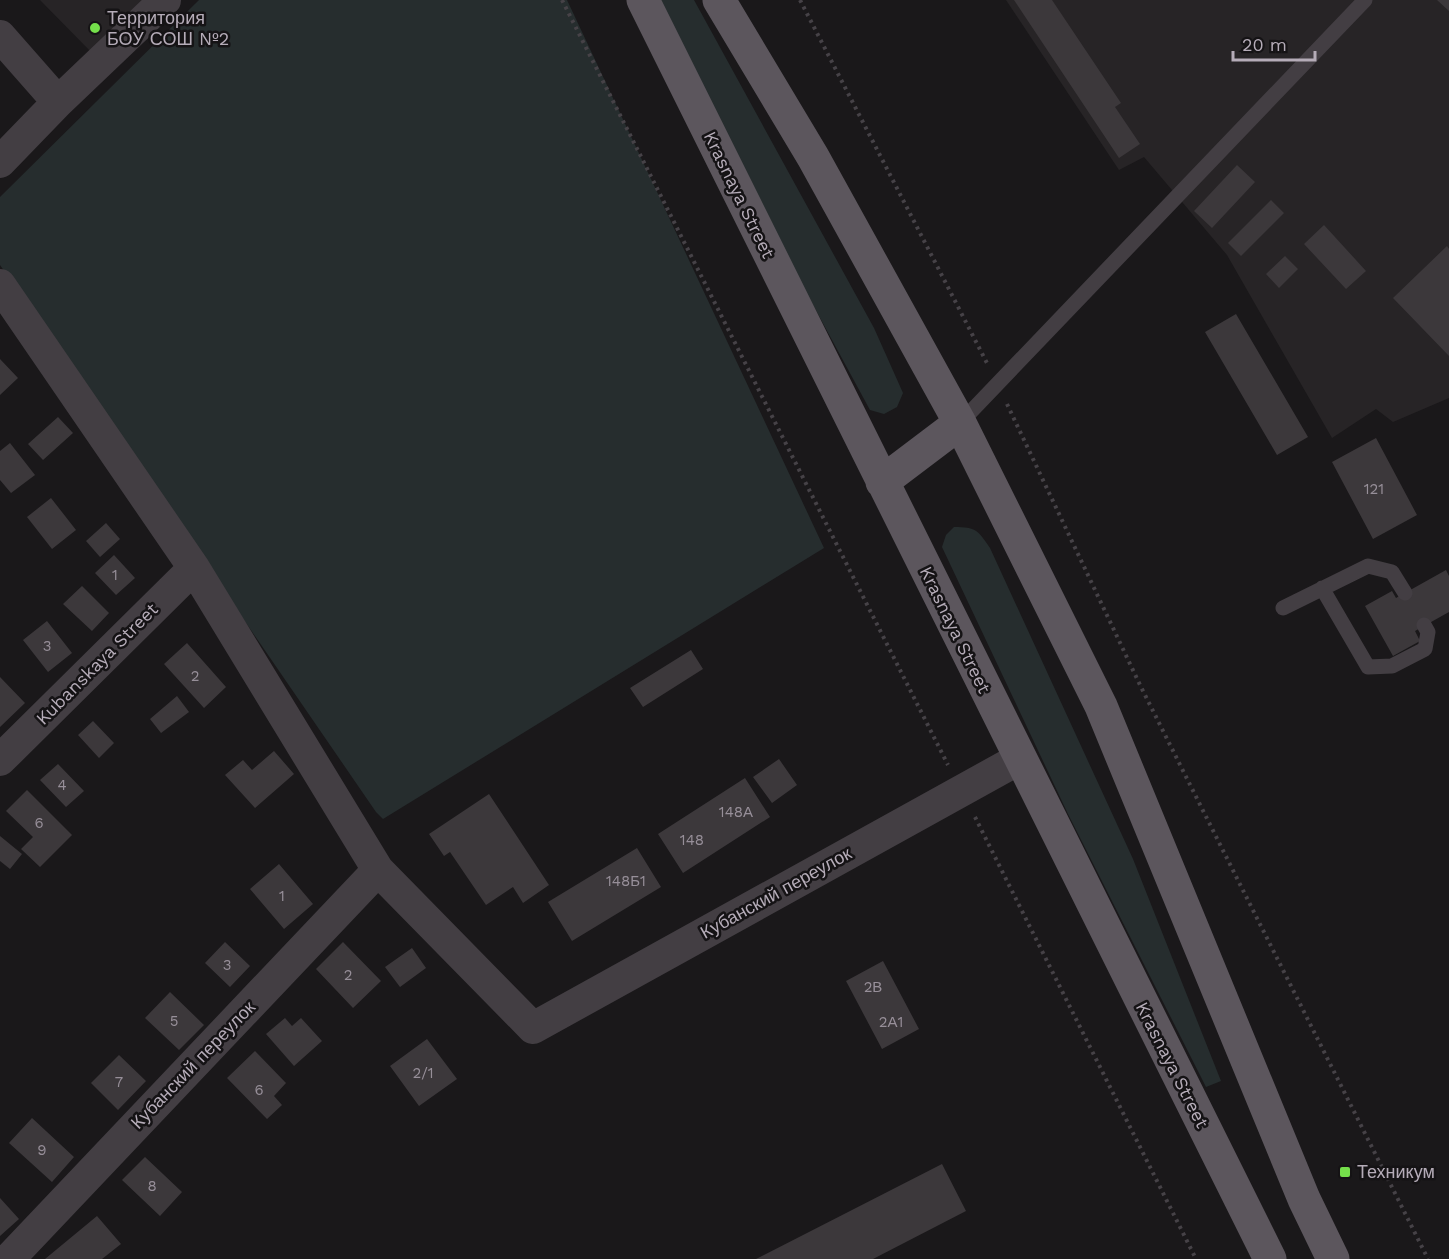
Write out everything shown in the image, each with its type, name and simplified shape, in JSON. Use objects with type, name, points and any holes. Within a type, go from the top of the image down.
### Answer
[{"type":"main road","name":"Krasnaya Street","points":[[643,0],[1270,1259]]},
{"type":"main road","points":[[719,0],[813,157],[960,423],[1101,706],[1304,1199],[1334,1259]]},
{"type":"main road","points":[[882,482],[960,423]]},
{"type":"street","points":[[0,162],[58,102],[165,0]]},
{"type":"street","points":[[0,36],[58,102]]},
{"type":"street","points":[[0,285],[194,568],[378,870]]},
{"type":"street","name":"Kubanskaya Street","points":[[0,760],[194,568]]},
{"type":"street","name":"Кубанский переулок","points":[[9,1259],[378,870],[534,1028],[1019,759]]},
{"type":"lane","points":[[960,423],[1365,0]]},
{"type":"lane","points":[[1283,608],[1368,566],[1392,572],[1405,593]]},
{"type":"lane","points":[[1322,588],[1368,668],[1392,666],[1425,649],[1428,632],[1424,625]]},
{"type":"path","points":[[562,0],[1196,1259]]},
{"type":"path","points":[[800,0],[998,384],[1140,685],[1428,1259]]},
{"type":"shaded area","name":"Территория БОУ СОШ №2","points":[[40,0],[151,0],[95,56]]},
{"type":"shaded area","points":[[199,0],[567,0],[824,548],[383,819],[0,265],[0,197]]},
{"type":"shaded area","points":[[658,0],[694,0],[874,328],[903,393],[897,407],[884,414],[870,410],[723,139]]},
{"type":"shaded area","points":[[1006,0],[1449,0],[1449,398],[1393,422],[1376,409],[1332,438],[1227,255],[1144,157],[1119,170]]},
{"type":"shaded area","points":[[954,527],[976,531],[990,548],[1133,859],[1221,1081],[1206,1087],[1068,814],[942,547],[946,535]]},
{"type":"building","points":[[1014,0],[1052,0],[1121,103],[1115,107],[1140,144],[1119,158]]},
{"type":"building","points":[[1437,0],[1449,0],[1449,11]]},
{"type":"building","points":[[1237,165],[1255,182],[1212,228],[1194,211]]},
{"type":"building","points":[[1271,200],[1284,213],[1241,256],[1228,243]]},
{"type":"building","points":[[1324,225],[1366,271],[1346,289],[1304,244]]},
{"type":"building","points":[[1447,246],[1449,249],[1449,356],[1393,298]]},
{"type":"building","points":[[1285,256],[1298,269],[1279,288],[1266,274]]},
{"type":"building","points":[[1236,314],[1308,437],[1277,455],[1205,332]]},
{"type":"building","points":[[0,359],[18,378],[0,395]]},
{"type":"building","points":[[58,417],[73,433],[43,460],[28,444]]},
{"type":"building","points":[[1376,438],[1417,515],[1373,539],[1332,462]]},
{"type":"building","points":[[10,443],[35,475],[11,493],[0,480],[0,451]]},
{"type":"building","points":[[51,498],[76,530],[52,549],[27,517]]},
{"type":"building","points":[[106,523],[120,539],[100,557],[86,541]]},
{"type":"building","points":[[114,555],[135,578],[116,595],[95,573]]},
{"type":"building","points":[[1446,570],[1449,576],[1449,612],[1415,631],[1420,641],[1393,656],[1365,606],[1392,591],[1396,598]]},
{"type":"building","points":[[82,586],[109,613],[92,631],[63,604]]},
{"type":"building","points":[[47,621],[72,653],[48,672],[23,640]]},
{"type":"building","points":[[187,643],[226,687],[204,708],[164,664]]},
{"type":"building","points":[[691,650],[703,669],[643,707],[630,688]]},
{"type":"building","points":[[0,677],[25,703],[0,727]]},
{"type":"building","points":[[177,696],[189,712],[161,733],[150,719]]},
{"type":"building","points":[[93,721],[114,743],[99,758],[78,735]]},
{"type":"building","points":[[274,751],[294,774],[255,808],[225,775],[243,760],[252,770]]},
{"type":"building","points":[[779,759],[797,785],[772,803],[753,777]]},
{"type":"building","points":[[58,764],[84,791],[66,807],[40,780]]},
{"type":"building","points":[[745,778],[770,817],[683,873],[658,834]]},
{"type":"building","points":[[27,790],[72,835],[40,867],[21,849],[33,837],[6,811]]},
{"type":"building","points":[[489,794],[549,885],[523,903],[513,887],[486,905],[450,852],[444,856],[429,834]]},
{"type":"building","points":[[0,836],[22,854],[10,869],[0,861]]},
{"type":"building","points":[[637,848],[661,887],[572,941],[548,902]]},
{"type":"building","points":[[279,864],[313,904],[284,929],[250,889]]},
{"type":"building","points":[[225,942],[250,966],[230,987],[205,963]]},
{"type":"building","points":[[343,942],[381,981],[353,1008],[316,969]]},
{"type":"building","points":[[412,948],[426,968],[400,987],[385,967]]},
{"type":"building","points":[[883,961],[919,1029],[882,1049],[846,981]]},
{"type":"building","points":[[170,992],[204,1025],[179,1050],[145,1018]]},
{"type":"building","points":[[285,1018],[292,1026],[301,1018],[322,1041],[294,1066],[266,1034]]},
{"type":"building","points":[[427,1039],[457,1079],[419,1106],[390,1066]]},
{"type":"building","points":[[255,1051],[286,1083],[274,1096],[282,1105],[267,1119],[227,1078]]},
{"type":"building","points":[[119,1055],[146,1081],[118,1110],[91,1083]]},
{"type":"building","points":[[32,1118],[74,1157],[52,1182],[9,1143]]},
{"type":"building","points":[[145,1157],[182,1192],[160,1216],[122,1180]]},
{"type":"building","points":[[942,1164],[966,1211],[873,1259],[756,1259]]},
{"type":"building","points":[[0,1198],[19,1219],[0,1236]]},
{"type":"building","points":[[97,1216],[121,1244],[102,1259],[45,1259]]},
{"type":"place","name":"Территория БОУ СОШ №2","points":[[95,28]]},
{"type":"place","name":"Техникум","points":[[1345,1172]]}]
